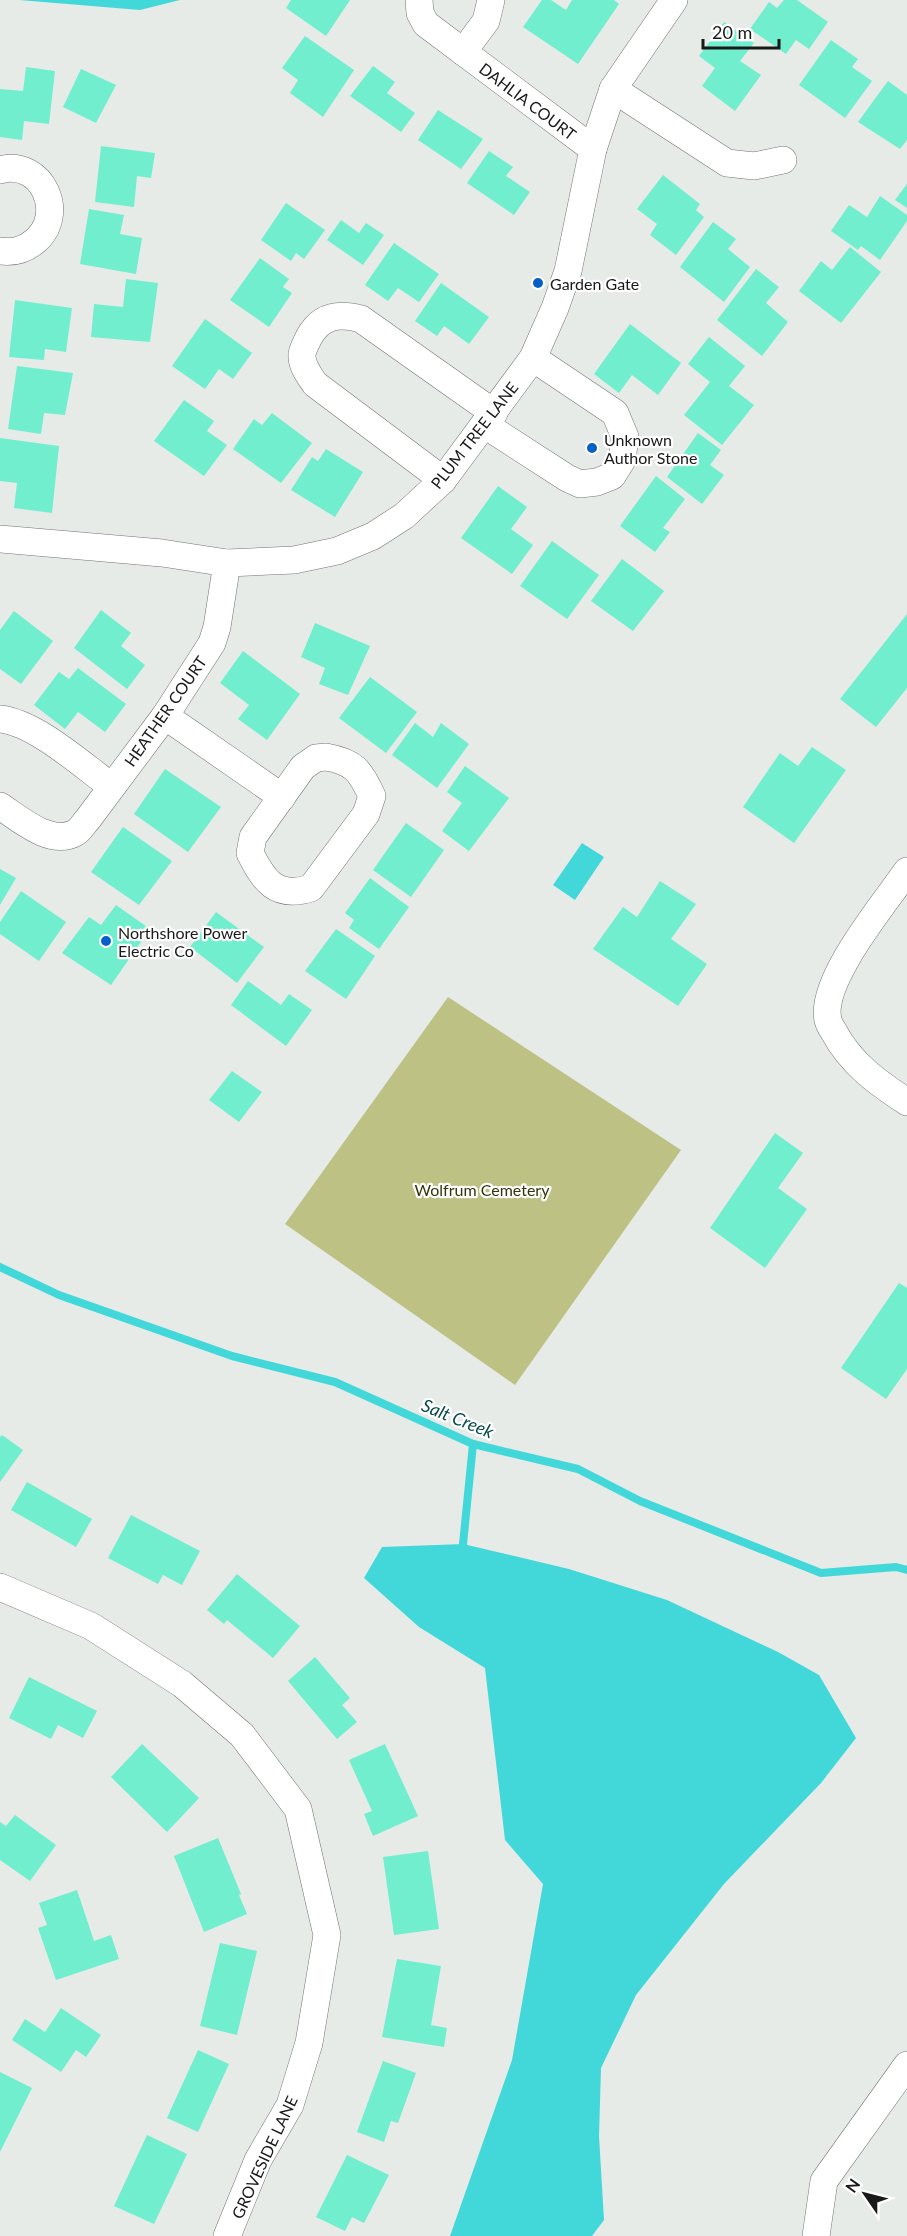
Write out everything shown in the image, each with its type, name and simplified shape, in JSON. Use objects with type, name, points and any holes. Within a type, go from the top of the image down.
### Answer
[{"type":"street","name":"DAHLIA COURT","points":[[419,0],[420,13],[426,24],[593,149]]},
{"type":"street","name":"DAHLIA COURT","points":[[463,52],[486,21],[491,0]]},
{"type":"street","name":"PLUM TREE LANE","points":[[0,539],[162,553],[227,563],[294,560],[337,551],[373,536],[404,516],[443,480],[533,358],[568,271],[593,149],[613,89],[674,0]]},
{"type":"street","points":[[613,89],[727,162],[754,166],[783,160]]},
{"type":"street","points":[[0,170],[23,170],[41,183],[49,197],[51,214],[43,234],[27,248],[17,251],[0,250]]},
{"type":"street","points":[[443,480],[315,384],[306,370],[302,355],[314,327],[327,318],[345,315],[362,319],[567,478],[580,484],[597,482],[612,476],[622,460],[625,437],[615,413],[533,358]]},
{"type":"street","name":"HEATHER COURT","points":[[0,806],[42,833],[60,836],[75,833],[165,716],[212,643],[217,627],[227,563]]},
{"type":"street","points":[[165,716],[282,797]]},
{"type":"street","points":[[0,719],[11,720],[29,727],[111,786]]},
{"type":"street","points":[[326,757],[343,760],[357,769],[372,796],[366,814],[320,878],[311,888],[296,893],[269,884],[250,853],[254,837],[282,797],[303,767],[316,758],[326,757]]},
{"type":"street","points":[[907,871],[844,959],[829,1002],[828,1020],[842,1048],[873,1080],[907,1101]]},
{"type":"street","name":"GROVESIDE LANE","points":[[0,1587],[91,1626],[182,1684],[242,1735],[298,1809],[327,1935],[309,2043],[290,2105],[258,2160],[227,2236]]},
{"type":"street","points":[[816,2236],[824,2181],[907,2065]]},
{"type":"green space","name":"Wolfrum Cemetery","points":[[448,997],[681,1150],[515,1385],[285,1224]]},
{"type":"water","points":[[19,0],[180,0],[140,10]]},
{"type":"water","points":[[582,843],[604,857],[575,900],[553,885]]},
{"type":"water","points":[[463,1544],[569,1569],[667,1600],[778,1652],[819,1675],[856,1738],[821,1783],[724,1884],[636,1995],[601,2068],[599,2136],[604,2220],[592,2236],[450,2236],[512,2060],[543,1884],[505,1840],[485,1668],[419,1627],[364,1578],[382,1547]]},
{"type":"building","points":[[291,0],[350,0],[326,36],[286,8]]},
{"type":"building","points":[[542,0],[551,0],[566,10],[572,0],[614,0],[619,4],[578,64],[523,27]]},
{"type":"building","points":[[784,0],[797,0],[828,22],[809,49],[796,40],[786,54],[750,29],[769,2],[777,8]]},
{"type":"building","points":[[724,22],[754,43],[740,61],[761,75],[735,111],[702,86],[715,68],[699,56]]},
{"type":"building","points":[[305,36],[354,70],[323,117],[290,93],[298,80],[282,68]]},
{"type":"building","points":[[831,40],[858,59],[852,67],[872,81],[845,118],[799,85]]},
{"type":"building","points":[[373,66],[395,82],[387,93],[415,113],[401,132],[350,96]]},
{"type":"building","points":[[26,67],[55,71],[49,124],[24,121],[22,140],[0,137],[0,89],[23,91]]},
{"type":"building","points":[[81,69],[116,85],[96,123],[63,107]]},
{"type":"building","points":[[888,81],[907,95],[907,140],[900,149],[858,122]]},
{"type":"building","points":[[438,110],[483,139],[461,169],[418,140]]},
{"type":"building","points":[[101,146],[155,153],[151,178],[137,176],[134,207],[95,202]]},
{"type":"building","points":[[489,151],[513,167],[506,176],[530,192],[514,215],[467,183]]},
{"type":"building","points":[[663,175],[700,204],[696,210],[704,217],[676,255],[650,235],[657,224],[637,209]]},
{"type":"building","points":[[907,184],[907,208],[895,200]]},
{"type":"building","points":[[880,196],[907,215],[907,221],[880,260],[861,246],[858,250],[831,231],[849,205],[867,217]]},
{"type":"building","points":[[286,203],[325,230],[304,259],[296,253],[291,261],[261,240]]},
{"type":"building","points":[[89,209],[124,215],[120,234],[142,238],[136,274],[80,264]]},
{"type":"building","points":[[341,220],[359,233],[366,223],[384,235],[363,265],[327,240]]},
{"type":"building","points":[[713,222],[736,239],[728,249],[750,267],[724,302],[680,267]]},
{"type":"building","points":[[394,243],[439,274],[419,302],[398,288],[388,301],[365,285]]},
{"type":"building","points":[[850,247],[881,272],[841,323],[799,291],[821,261],[832,270]]},
{"type":"building","points":[[260,258],[289,279],[283,287],[292,293],[269,327],[230,300]]},
{"type":"building","points":[[756,269],[779,287],[766,303],[788,322],[762,356],[717,320]]},
{"type":"building","points":[[126,279],[158,283],[150,342],[91,337],[94,304],[123,307]]},
{"type":"building","points":[[441,283],[489,317],[469,344],[444,326],[437,336],[415,321]]},
{"type":"building","points":[[15,300],[72,308],[66,352],[45,349],[44,360],[9,357]]},
{"type":"building","points":[[205,319],[252,353],[233,379],[219,369],[205,389],[172,366]]},
{"type":"building","points":[[630,324],[681,363],[658,395],[632,375],[619,393],[594,374]]},
{"type":"building","points":[[709,337],[745,366],[729,386],[754,405],[722,445],[684,415],[710,382],[688,364]]},
{"type":"building","points":[[17,366],[73,373],[65,415],[44,413],[41,434],[8,429]]},
{"type":"building","points":[[184,400],[214,421],[207,431],[227,445],[204,476],[154,441]]},
{"type":"building","points":[[272,413],[312,443],[281,483],[233,449],[254,419],[262,425]]},
{"type":"building","points":[[698,433],[721,450],[710,465],[724,475],[702,504],[667,477]]},
{"type":"building","points":[[0,438],[59,446],[52,513],[14,508],[17,483],[0,481]]},
{"type":"building","points":[[326,449],[363,472],[335,517],[291,490],[312,457],[318,461]]},
{"type":"building","points":[[656,476],[685,499],[663,528],[670,532],[655,552],[620,526]]},
{"type":"building","points":[[498,486],[527,507],[511,529],[533,545],[512,574],[461,538]]},
{"type":"building","points":[[552,541],[599,575],[567,619],[520,586]]},
{"type":"building","points":[[622,559],[664,591],[633,631],[591,601]]},
{"type":"building","points":[[101,610],[131,633],[121,646],[145,665],[127,689],[74,648]]},
{"type":"building","points":[[14,611],[53,641],[21,684],[0,669],[0,630]]},
{"type":"building","points":[[907,614],[907,688],[876,727],[840,699]]},
{"type":"building","points":[[315,623],[370,646],[348,695],[319,684],[325,668],[301,657]]},
{"type":"building","points":[[243,651],[300,694],[267,740],[238,719],[249,705],[220,683]]},
{"type":"building","points":[[78,668],[126,704],[105,732],[78,712],[65,729],[34,705],[59,672],[69,679]]},
{"type":"building","points":[[370,677],[417,712],[386,753],[339,718]]},
{"type":"building","points":[[415,723],[433,737],[441,723],[469,744],[437,788],[392,755]]},
{"type":"building","points":[[812,747],[846,770],[794,843],[743,807],[780,753],[798,766]]},
{"type":"building","points":[[465,766],[509,798],[469,851],[442,831],[462,803],[447,792]]},
{"type":"building","points":[[165,769],[221,807],[188,852],[134,814]]},
{"type":"building","points":[[406,823],[444,850],[411,897],[373,870]]},
{"type":"building","points":[[123,827],[172,861],[139,905],[91,872]]},
{"type":"building","points":[[0,869],[16,878],[0,905]]},
{"type":"building","points":[[370,878],[409,907],[379,949],[349,928],[354,920],[345,913]]},
{"type":"building","points":[[660,881],[696,904],[671,939],[707,964],[678,1006],[593,949],[623,907],[637,917]]},
{"type":"building","points":[[21,891],[66,922],[39,961],[0,934],[0,922]]},
{"type":"building","name":"Northshore Power Electric Co","points":[[116,905],[150,929],[111,985],[62,953],[89,917],[101,925]]},
{"type":"building","points":[[216,912],[264,947],[237,983],[190,947]]},
{"type":"building","points":[[336,929],[375,956],[346,999],[305,971]]},
{"type":"building","points":[[248,981],[281,1005],[289,994],[312,1010],[286,1046],[231,1005]]},
{"type":"building","points":[[232,1071],[262,1092],[239,1122],[209,1100]]},
{"type":"building","points":[[775,1133],[803,1153],[778,1188],[807,1209],[765,1268],[710,1228]]},
{"type":"building","points":[[899,1283],[907,1288],[907,1369],[886,1399],[841,1368]]},
{"type":"building","points":[[2,1435],[23,1450],[0,1482],[0,1437]]},
{"type":"building","points":[[27,1482],[92,1519],[76,1547],[11,1510]]},
{"type":"building","points":[[131,1515],[200,1551],[182,1585],[163,1575],[158,1584],[108,1558]]},
{"type":"building","points":[[237,1574],[300,1626],[273,1658],[227,1620],[224,1624],[207,1610]]},
{"type":"building","points":[[315,1657],[350,1698],[342,1705],[357,1722],[337,1739],[288,1681]]},
{"type":"building","points":[[29,1677],[97,1711],[83,1738],[58,1725],[51,1739],[9,1718]]},
{"type":"building","points":[[142,1744],[199,1798],[167,1832],[111,1777]]},
{"type":"building","points":[[385,1744],[418,1816],[373,1836],[364,1814],[372,1811],[349,1760]]},
{"type":"building","points":[[15,1815],[56,1845],[30,1881],[0,1860],[0,1822],[6,1826]]},
{"type":"building","points":[[218,1838],[247,1914],[204,1932],[174,1856]]},
{"type":"building","points":[[428,1851],[439,1929],[394,1935],[383,1857]]},
{"type":"building","points":[[77,1890],[94,1941],[111,1935],[119,1959],[56,1980],[38,1928],[47,1925],[39,1903]]},
{"type":"building","points":[[220,1943],[257,1951],[237,2035],[200,2026]]},
{"type":"building","points":[[397,1959],[441,1966],[431,2025],[447,2028],[444,2047],[382,2037]]},
{"type":"building","points":[[61,2008],[101,2035],[86,2057],[76,2050],[61,2072],[12,2040],[25,2019],[45,2032]]},
{"type":"building","points":[[198,2050],[229,2064],[198,2132],[167,2118]]},
{"type":"building","points":[[383,2061],[416,2073],[398,2123],[391,2121],[384,2142],[357,2132]]},
{"type":"building","points":[[0,2072],[32,2088],[0,2152]]},
{"type":"building","points":[[147,2135],[187,2154],[154,2224],[114,2206]]},
{"type":"building","points":[[347,2155],[389,2175],[364,2223],[352,2217],[345,2231],[316,2217]]},
{"type":"waterway","name":"Salt Creek","points":[[0,1267],[59,1295],[232,1356],[335,1382],[473,1444],[578,1469],[640,1501],[821,1573],[896,1567],[907,1570]]},
{"type":"waterway","points":[[463,1544],[473,1444]]},
{"type":"place","name":"Garden Gate","points":[[538,283]]},
{"type":"place","name":"Unknown Author Stone","points":[[592,448]]},
{"type":"place","name":"Northshore Power Electric Co","points":[[106,941]]}]
